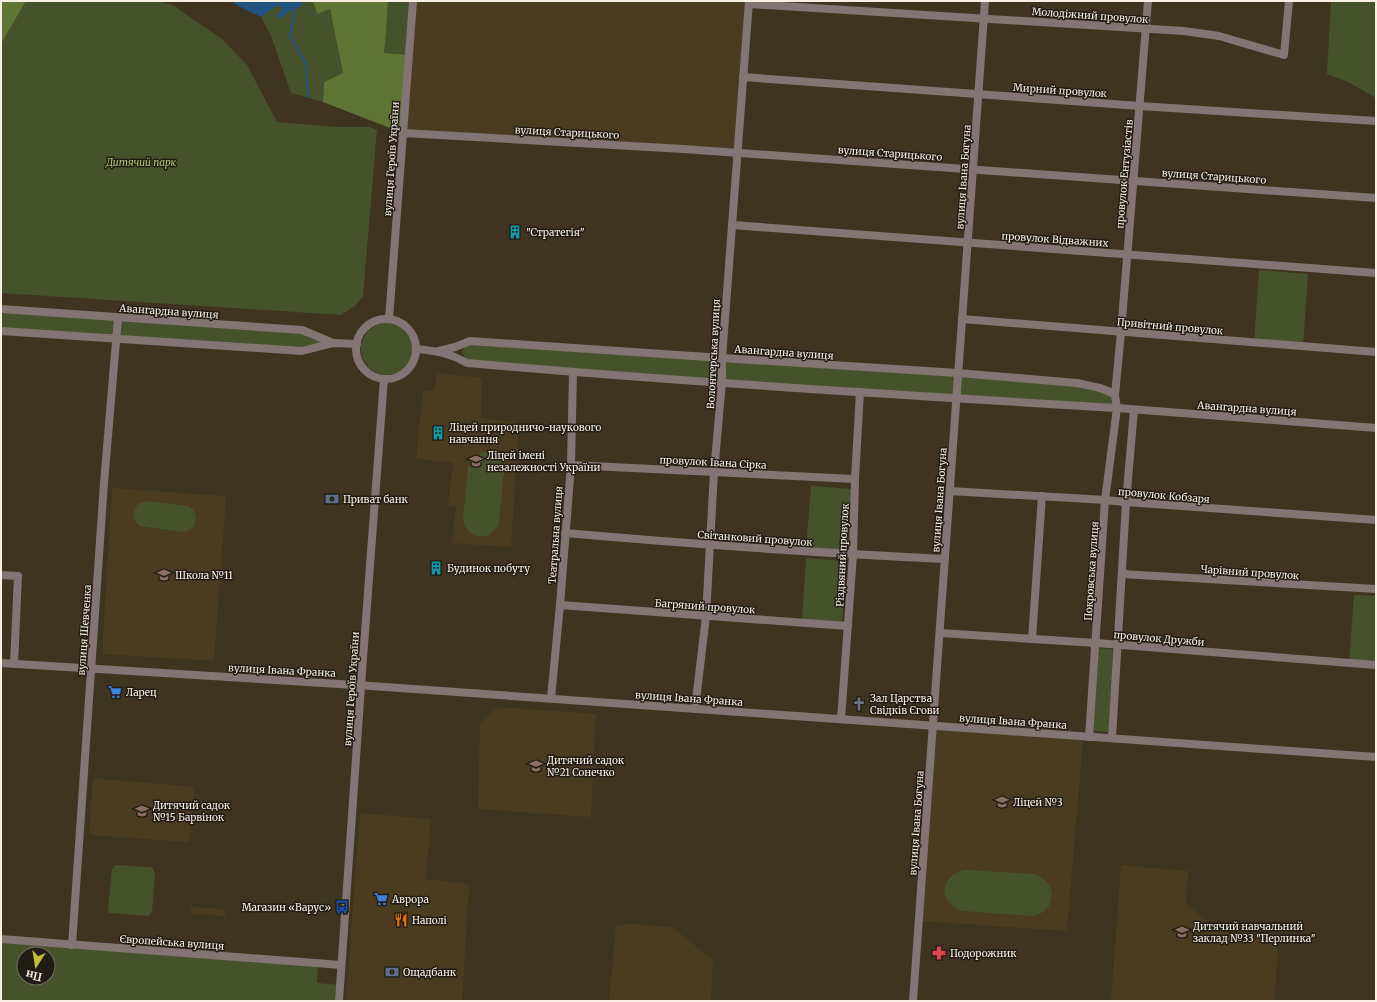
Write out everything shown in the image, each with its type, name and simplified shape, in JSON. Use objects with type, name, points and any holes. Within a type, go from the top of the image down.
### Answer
[{"type":"street","name":"вулиця Героїв України","points":[[389,319],[413,1]]},
{"type":"street","name":"вулиця Івана Богуна","points":[[913,1001],[985,1]]},
{"type":"street","name":"провулок Ентузіастів","points":[[1115,395],[1122,332],[1148,1]]},
{"type":"street","name":"Молодіжний провулок","points":[[749,2],[1184,31],[1219,36],[1284,55],[1289,1]]},
{"type":"street","name":"Волонтерська вулиця","points":[[695,708],[706,616],[714,472],[722,382],[722,358],[749,2]]},
{"type":"street","name":"Мирний провулок","points":[[743,77],[1140,106],[1376,120]]},
{"type":"street","name":"вулиця Старицького","points":[[403,133],[738,153],[1376,198]]},
{"type":"street","name":"провулок Відважних","points":[[732,226],[1376,273]]},
{"type":"street","name":"Авангардна вулиця","points":[[1,309],[302,330],[333,343]]},
{"type":"street","name":"вулиця Шевченка","points":[[72,945],[104,483],[118,318]]},
{"type":"street","points":[[389,319],[396,321],[409,329],[416,342],[416,349],[413,363],[409,369],[398,377],[384,379],[365,370],[358,358],[357,344],[359,337],[368,326],[381,320],[389,319]]},
{"type":"street","name":"Привітний провулок","points":[[962,319],[1376,352]]},
{"type":"street","name":"Авангардна вулиця","points":[[1,331],[302,351],[333,343],[357,344]]},
{"type":"street","name":"Авангардна вулиця","points":[[439,351],[455,347],[470,340],[958,373],[1077,383],[1108,390],[1115,395]]},
{"type":"street","name":"Авангардна вулиця","points":[[416,349],[439,351],[455,356],[468,363],[574,372],[1117,408],[1376,428]]},
{"type":"street","name":"Театральна вулиця","points":[[551,698],[571,465],[574,372]]},
{"type":"street","name":"вулиця Героїв України","points":[[339,1001],[384,379]]},
{"type":"street","name":"Різдвяний провулок","points":[[841,719],[853,554],[855,479],[860,392]]},
{"type":"street","points":[[1115,395],[1117,408]]},
{"type":"street","name":"Покровська вулиця","points":[[1089,737],[1105,500],[1117,408]]},
{"type":"street","points":[[1112,738],[1126,502],[1134,410]]},
{"type":"street","name":"провулок Івана Сірка","points":[[571,465],[855,479]]},
{"type":"street","name":"провулок Кобзаря","points":[[950,491],[1105,500],[1376,520]]},
{"type":"street","points":[[1032,639],[1042,496]]},
{"type":"street","name":"Світанковий провулок","points":[[565,533],[711,545],[945,559]]},
{"type":"street","name":"Чарівний провулок","points":[[1122,574],[1376,590]]},
{"type":"street","points":[[1,575],[18,576],[14,664]]},
{"type":"street","name":"Багряний провулок","points":[[560,605],[848,626]]},
{"type":"street","name":"провулок Дружби","points":[[940,633],[1096,643],[1376,665]]},
{"type":"street","name":"вулиця Івана Франка","points":[[1,663],[361,685],[1376,757]]},
{"type":"street","name":"Європейська вулиця","points":[[1,939],[341,965]]},
{"type":"shaded area","points":[[413,1],[749,1],[737,153],[403,133]]},
{"type":"shaded area","name":"Ліцей імені незалежності України","points":[[437,373],[482,378],[481,418],[519,423],[511,547],[452,543],[456,507],[448,506],[453,463],[416,459],[423,390],[435,391]]},
{"type":"shaded area","name":"Школа №11","points":[[112,488],[226,496],[214,661],[102,654]]},
{"type":"shaded area","name":"Дитячий садок №21 Сонечко","points":[[498,707],[596,714],[591,817],[478,809],[480,723]]},
{"type":"shaded area","name":"Ліцей №3","points":[[933,725],[1083,740],[1067,931],[920,921]]},
{"type":"shaded area","name":"Дитячий садок №15 Барвінок","points":[[93,778],[194,787],[189,842],[89,835]]},
{"type":"shaded area","points":[[360,813],[431,819],[426,879],[469,884],[462,1001],[346,1001]]},
{"type":"shaded area","name":"Дитячий навчальний заклад №33 \"Перлинка\"","points":[[1121,865],[1188,871],[1186,904],[1216,929],[1278,935],[1275,1001],[1111,1001]]},
{"type":"shaded area","points":[[191,907],[225,909],[225,916],[191,914]]},
{"type":"shaded area","points":[[630,924],[672,927],[713,960],[711,1001],[609,1001],[616,925]]},
{"type":"green space","points":[[1,1],[26,1],[1,44]]},
{"type":"green space","name":"Дитячий парк","points":[[26,1],[160,1],[174,6],[222,39],[247,65],[277,122],[337,127],[370,127],[377,130],[363,296],[355,306],[341,315],[1,293],[1,44]]},
{"type":"green space","points":[[301,1],[313,1],[317,14],[330,9],[343,73],[324,82],[323,102],[291,93],[271,36],[261,17],[276,6],[280,6],[282,8],[282,12],[285,12],[297,6]]},
{"type":"green space","points":[[313,1],[388,1],[384,53],[409,55],[403,133],[323,102],[324,82],[343,73],[330,9],[317,14]]},
{"type":"green space","points":[[388,1],[413,1],[409,55],[384,53]]},
{"type":"green space","points":[[1331,1],[1376,1],[1376,98],[1348,82],[1327,74]]},
{"type":"green space","points":[[1259,270],[1308,274],[1303,346],[1254,343]]},
{"type":"green space","points":[[1,309],[302,330],[333,343],[308,349],[1,331]]},
{"type":"green space","points":[[382,323],[392,323],[406,330],[413,344],[413,354],[406,368],[392,375],[382,375],[372,371],[365,364],[361,354],[361,344],[365,334],[372,327]]},
{"type":"green space","points":[[470,341],[958,373],[1108,390],[1117,408],[467,363],[462,351]]},
{"type":"green space","points":[[485,452],[498,457],[504,470],[499,521],[496,528],[491,533],[486,536],[480,536],[469,532],[463,519],[468,467],[474,457]]},
{"type":"green space","points":[[811,486],[852,489],[847,553],[806,549]]},
{"type":"green space","points":[[147,501],[188,506],[192,509],[196,520],[192,528],[183,532],[140,526],[135,521],[133,513],[138,504]]},
{"type":"green space","points":[[806,558],[845,561],[842,623],[802,620]]},
{"type":"green space","points":[[1354,595],[1376,596],[1376,665],[1349,663]]},
{"type":"green space","points":[[1094,648],[1111,649],[1113,651],[1109,731],[1107,732],[1090,730]]},
{"type":"green space","points":[[116,865],[151,867],[153,869],[155,875],[152,912],[149,916],[109,913],[108,908],[112,869]]},
{"type":"green space","points":[[965,870],[1034,874],[1048,883],[1052,896],[1050,903],[1046,909],[1032,916],[963,911],[949,902],[945,896],[944,890],[946,883],[950,878],[956,873]]},
{"type":"green space","points":[[1,939],[318,964],[317,983],[340,985],[339,1001],[1,1001]]},
{"type":"water","points":[[230,1],[301,1],[302,6],[295,9],[294,8],[280,19],[277,15],[282,11],[280,6],[276,6],[261,17]]},
{"type":"waterway","points":[[295,9],[290,35],[306,64],[308,97]]},
{"type":"place","name":"\"Стратегія\"","points":[[515,232]]},
{"type":"place","name":"Ліцей природничо-наукового навчання","points":[[438,433]]},
{"type":"place","name":"Ліцей імені незалежності України","points":[[476,461]]},
{"type":"place","name":"Приват банк","points":[[332,499]]},
{"type":"place","name":"Будинок побуту","points":[[436,568]]},
{"type":"place","name":"Школа №11","points":[[164,575]]},
{"type":"place","name":"Ларец","points":[[115,692]]},
{"type":"place","name":"Зал Царства Свідків Єгови","points":[[859,704]]},
{"type":"place","name":"Дитячий садок №21 Сонечко","points":[[536,766]]},
{"type":"place","name":"Ліцей №3","points":[[1002,802]]},
{"type":"place","name":"Дитячий садок №15 Барвінок","points":[[142,811]]},
{"type":"place","name":"Аврора","points":[[381,899]]},
{"type":"place","name":"Магазин «Варус»","points":[[342,907]]},
{"type":"place","name":"Наполі","points":[[401,920]]},
{"type":"place","name":"Дитячий навчальний заклад №33 \"Перлинка\"","points":[[1182,932]]},
{"type":"place","name":"Подорожник","points":[[939,953]]},
{"type":"place","name":"Ощадбанк","points":[[392,972]]}]
